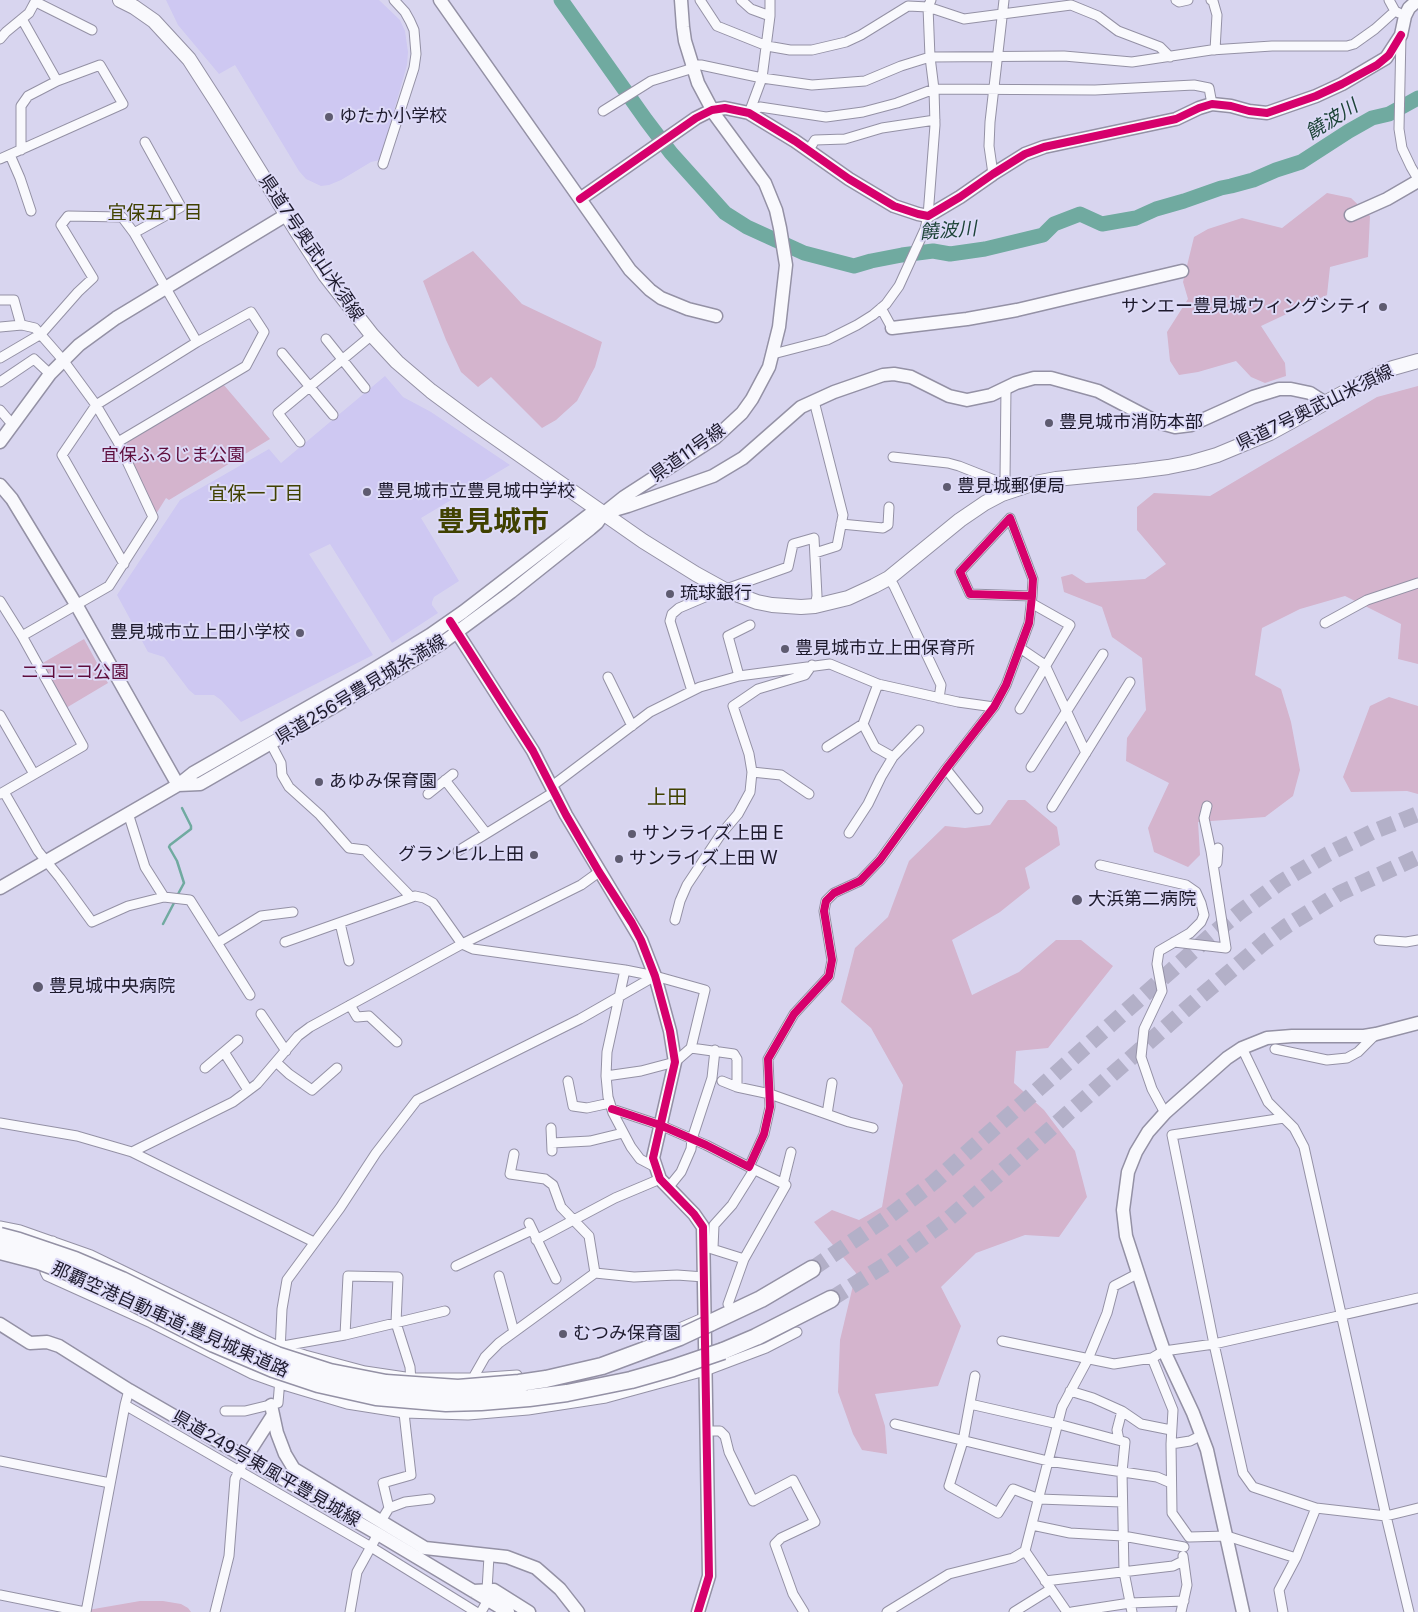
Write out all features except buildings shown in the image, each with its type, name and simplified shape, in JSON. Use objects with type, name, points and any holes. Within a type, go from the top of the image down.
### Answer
[{"type":"highway","name":"那覇空港自動車道;豊見城東道路","points":[[0,1236],[75,1260],[122,1280],[278,1355],[330,1372],[386,1383],[458,1388],[546,1379],[602,1366],[680,1338],[707,1320],[761,1298],[812,1269]]},
{"type":"highway","name":"那覇空港自動車道;豊見城東道路","points":[[0,1251],[68,1272],[214,1344],[273,1369],[318,1384],[376,1397],[446,1403],[539,1397],[631,1380],[723,1351],[771,1330],[832,1299]]},
{"type":"main road","name":"県道7号奥武山米須線","points":[[120,0],[136,4],[189,59],[286,215],[331,283],[372,335],[397,362],[431,391],[680,565],[725,590],[758,602],[801,607],[815,606],[848,598],[889,578],[966,515],[1002,489],[1056,479],[1136,472],[1180,465],[1206,458],[1270,433],[1376,375],[1418,361]]},
{"type":"street","points":[[383,164],[414,68],[416,54],[414,30],[406,12],[394,0]]},
{"type":"street","points":[[440,0],[622,259],[640,281],[661,298],[674,304],[716,316]]},
{"type":"street","name":"県道11号線","points":[[604,513],[630,493],[703,446],[742,413],[763,380],[773,354],[779,327],[783,296],[781,263],[765,191],[748,161],[712,110],[700,88],[692,67],[683,27],[681,0]]},
{"type":"street","points":[[700,0],[717,26],[767,46],[790,50],[812,50],[846,42],[908,6],[930,4],[964,19],[1071,5],[1098,16],[1118,31],[1160,47],[1170,57]]},
{"type":"street","points":[[740,0],[751,9],[770,16]]},
{"type":"street","points":[[749,113],[762,78],[767,46],[770,0]]},
{"type":"street","points":[[993,174],[989,146],[990,122],[1004,0]]},
{"type":"street","points":[[1176,0],[1179,2],[1188,0]]},
{"type":"street","points":[[1211,0],[1216,15],[1215,50]]},
{"type":"street","points":[[1351,216],[1387,199],[1418,180],[1402,148],[1400,129],[1400,14],[1389,0]]},
{"type":"street","points":[[605,110],[649,82],[701,65],[762,78],[812,85],[865,81],[901,66],[930,57],[1064,56],[1132,62],[1215,50],[1272,46],[1347,46],[1354,44],[1418,0]]},
{"type":"street","points":[[0,39],[29,13],[36,1],[92,30]]},
{"type":"street","points":[[773,354],[827,340],[858,325],[886,304],[899,286],[925,229],[928,216],[935,120],[930,57],[930,4]]},
{"type":"street","points":[[22,20],[57,82]]},
{"type":"street","points":[[1386,58],[1401,35]]},
{"type":"street","points":[[580,199],[681,128],[712,110],[730,108],[749,113],[849,179],[894,206],[928,216],[1025,154],[1044,146],[1176,119],[1212,104],[1267,113],[1316,96],[1342,84],[1386,58],[1392,56],[1400,65]]},
{"type":"street","points":[[0,159],[10,155],[124,104],[100,65],[28,96],[21,106],[21,150]]},
{"type":"street","points":[[749,113],[760,107],[826,117],[854,114],[934,89],[1095,90],[1194,85],[1209,88],[1212,104]]},
{"type":"street","points":[[808,151],[815,140],[845,139],[882,128],[935,120]]},
{"type":"street","points":[[134,233],[181,207],[145,142]]},
{"type":"street","points":[[10,155],[31,211]]},
{"type":"street","points":[[0,442],[62,360],[96,331],[286,215]]},
{"type":"street","points":[[0,358],[41,334],[78,292],[94,278],[62,225],[68,216],[122,217],[134,233],[197,342]]},
{"type":"street","points":[[881,308],[892,328],[967,319],[1016,310],[1182,270]]},
{"type":"street","points":[[0,300],[14,300],[21,325]]},
{"type":"street","points":[[118,442],[246,366],[264,332],[251,312],[197,342],[96,405],[62,455],[124,564]]},
{"type":"street","points":[[0,327],[21,325],[36,328],[62,360],[96,405],[118,442],[153,517],[109,586],[22,636]]},
{"type":"street","points":[[300,442],[278,413],[372,335]]},
{"type":"street","points":[[326,339],[365,388]]},
{"type":"street","points":[[282,353],[333,415]]},
{"type":"street","points":[[0,382],[34,359],[50,374]]},
{"type":"street","name":"県道256号豊見城糸満線","points":[[178,785],[200,784],[382,680],[454,627],[589,515],[604,513],[662,495],[722,471],[754,450],[796,411],[814,401],[850,386],[888,374],[904,375],[960,400],[980,398],[1016,383],[1042,378],[1070,382],[1098,391],[1157,422],[1175,427],[1191,425],[1253,397],[1279,389],[1291,389],[1310,393],[1324,402]]},
{"type":"street","points":[[893,457],[954,465],[984,475],[1002,489],[1004,479],[1006,387]]},
{"type":"street","points":[[814,401],[842,515],[837,546],[816,553]]},
{"type":"street","points":[[0,410],[12,424]]},
{"type":"street","points":[[656,476],[651,481],[650,487],[655,494],[662,495]]},
{"type":"street","points":[[0,485],[12,499],[77,606],[178,785]]},
{"type":"street","points":[[841,524],[883,528],[888,524],[889,507]]},
{"type":"street","points":[[698,1612],[709,1576],[705,1371],[707,1320],[704,1277],[708,1248],[714,1225],[732,1205],[752,1168],[764,1134],[770,1107],[768,1060],[794,1014],[829,976],[832,960],[824,911],[826,900],[834,893],[860,881],[880,860],[994,707],[1006,685],[1029,623],[1032,599],[1033,579],[1010,518],[960,572],[970,594],[1032,599],[1070,625],[1020,709]]},
{"type":"street","points":[[692,691],[670,620],[672,614],[679,608],[788,568],[793,544],[814,538],[817,596],[815,606]]},
{"type":"street","points":[[889,578],[941,685],[939,698]]},
{"type":"street","points":[[1324,623],[1367,600],[1418,582]]},
{"type":"street","points":[[0,600],[22,636],[82,746],[2,793],[38,851],[92,922],[128,906],[164,897],[190,900],[250,995]]},
{"type":"street","points":[[739,676],[728,636],[750,625]]},
{"type":"street","points":[[454,627],[533,751],[566,815],[637,932],[655,976],[670,1031],[675,1062],[653,1158],[662,1178]]},
{"type":"street","name":"県道256号豊見城糸満線","points":[[0,888],[178,785],[194,773],[361,677],[454,627]]},
{"type":"street","points":[[1020,648],[1046,665],[1086,753]]},
{"type":"street","points":[[1031,767],[1103,654]]},
{"type":"street","points":[[458,851],[553,789],[650,712],[692,691],[716,682],[739,676],[830,664],[878,684],[958,702],[994,707]]},
{"type":"street","points":[[675,920],[687,885],[721,834],[738,814],[750,792],[752,772],[749,754],[733,706],[758,689],[805,675],[812,665]]},
{"type":"street","points":[[608,677],[632,726]]},
{"type":"street","points":[[1052,807],[1130,682]]},
{"type":"street","points":[[827,747],[863,724],[878,684]]},
{"type":"street","points":[[0,715],[34,774]]},
{"type":"street","points":[[863,724],[876,747],[893,758]]},
{"type":"street","points":[[849,833],[868,804],[893,758],[919,730]]},
{"type":"street","points":[[271,744],[281,763],[282,775],[289,787],[320,815],[349,848],[365,850],[411,897]]},
{"type":"street","points":[[946,769],[978,809]]},
{"type":"street","points":[[752,772],[781,775],[809,794]]},
{"type":"street","points":[[428,794],[453,774]]},
{"type":"street","points":[[445,780],[486,833]]},
{"type":"street","points":[[1174,942],[1226,948],[1204,818],[1207,806]]},
{"type":"street","points":[[128,813],[145,867],[164,897]]},
{"type":"street","points":[[1215,880],[1218,848]]},
{"type":"street","points":[[1100,865],[1186,885],[1196,892],[1204,915],[1201,922],[1190,933],[1159,951],[1157,964],[1162,991],[1144,1029],[1141,1057],[1152,1089],[1165,1113]]},
{"type":"street","points":[[132,1152],[234,1102],[256,1084],[298,1036],[304,1032],[462,944],[581,885],[599,872]]},
{"type":"street","points":[[285,942],[415,896],[433,903],[462,944],[473,948],[625,970],[705,990],[691,1048],[675,1062],[641,1071],[606,1076]]},
{"type":"street","points":[[217,943],[261,916],[293,912]]},
{"type":"street","points":[[340,922],[349,961]]},
{"type":"street","points":[[1379,940],[1406,942],[1418,940]]},
{"type":"street","points":[[625,970],[607,1052],[606,1076],[611,1106],[623,1133],[640,1159],[662,1178],[694,1214],[703,1228],[708,1248]]},
{"type":"street","points":[[215,1612],[229,1556],[236,1479],[246,1457],[272,1410],[278,1403],[282,1308],[287,1280],[340,1208],[376,1153],[417,1100],[580,1019],[655,976]]},
{"type":"street","points":[[350,1006],[357,1017],[369,1016],[398,1042]]},
{"type":"street","points":[[261,1014],[286,1050]]},
{"type":"street","points":[[1243,1612],[1214,1477],[1202,1435],[1164,1352],[1126,1236],[1122,1210],[1128,1172],[1136,1152],[1148,1132],[1165,1113],[1227,1058],[1242,1048],[1267,1038],[1364,1036],[1417,1025]]},
{"type":"street","points":[[1275,1049],[1327,1060],[1347,1058],[1358,1052],[1376,1034]]},
{"type":"street","points":[[205,1068],[238,1040]]},
{"type":"street","points":[[691,1048],[734,1054],[737,1059],[737,1087]]},
{"type":"street","points":[[1242,1048],[1268,1102],[1294,1128],[1304,1147],[1409,1612]]},
{"type":"street","points":[[536,1240],[615,1198],[681,1172],[691,1149],[692,1139],[712,1078],[715,1050]]},
{"type":"street","points":[[224,1052],[248,1090]]},
{"type":"street","points":[[276,1062],[312,1090],[337,1068]]},
{"type":"street","points":[[568,1081],[573,1106],[586,1108],[611,1106],[692,1139],[786,1185],[744,1259],[728,1304]]},
{"type":"street","points":[[722,1081],[737,1087],[770,1094],[849,1122],[873,1128]]},
{"type":"street","points":[[827,1114],[832,1083]]},
{"type":"street","points":[[1284,1118],[1172,1135],[1214,1344],[1243,1473],[1253,1487],[1316,1508],[1386,1516],[1418,1508]]},
{"type":"street","points":[[0,1123],[77,1136],[132,1152],[314,1242]]},
{"type":"street","points":[[551,1128],[552,1147],[623,1133]]},
{"type":"street","points":[[783,1184],[791,1152]]},
{"type":"street","points":[[514,1154],[510,1174],[545,1179],[553,1185],[561,1207],[589,1236],[595,1273]]},
{"type":"street","points":[[0,1226],[20,1230],[53,1241],[115,1266],[280,1347],[364,1371],[412,1378],[473,1378],[558,1373],[583,1368],[707,1320]]},
{"type":"street","points":[[456,1266],[530,1227],[556,1279]]},
{"type":"street","points":[[53,1241],[45,1272],[47,1276],[151,1323],[252,1374],[347,1404],[404,1413],[468,1415],[528,1410],[606,1398],[705,1371],[766,1348],[797,1332]]},
{"type":"street","points":[[708,1248],[744,1259]]},
{"type":"street","points":[[473,1378],[485,1357],[514,1332],[595,1273],[634,1277],[677,1275],[704,1277]]},
{"type":"street","points":[[887,1612],[949,1574],[1013,1558],[1025,1551],[1062,1407],[1088,1359],[1107,1313],[1114,1286],[1137,1274]]},
{"type":"street","points":[[345,1335],[348,1276],[398,1277],[396,1323],[412,1378],[404,1413],[411,1476],[383,1483],[388,1508],[381,1521]]},
{"type":"street","points":[[499,1276],[514,1332]]},
{"type":"street","points":[[1002,1341],[1114,1364],[1152,1358],[1164,1352],[1214,1344],[1418,1298]]},
{"type":"street","points":[[280,1347],[345,1335],[445,1311]]},
{"type":"street","name":"県道249号東風平豊見城線","points":[[0,1324],[30,1343],[47,1342],[58,1346],[129,1390],[473,1591],[488,1595],[494,1590],[529,1612]]},
{"type":"street","points":[[1152,1358],[1173,1410],[1171,1430],[1172,1512],[1189,1536]]},
{"type":"street","points":[[975,1376],[963,1441],[949,1486],[998,1513],[1013,1489],[1039,1499],[1122,1502]]},
{"type":"street","points":[[0,1595],[86,1612],[129,1390]]},
{"type":"street","points":[[1070,1391],[1093,1398],[1122,1411],[1141,1424],[1171,1430]]},
{"type":"street","points":[[970,1404],[1058,1424],[1125,1442],[1122,1472],[1124,1572],[1131,1607]]},
{"type":"street","points":[[125,1405],[371,1546],[476,1612]]},
{"type":"street","points":[[225,1411],[272,1410]]},
{"type":"street","points":[[272,1410],[282,1447],[294,1470],[425,1548],[507,1557],[536,1568],[560,1589],[578,1612]]},
{"type":"street","points":[[1119,1440],[1117,1430],[1122,1411]]},
{"type":"street","points":[[895,1424],[1048,1461],[1157,1477],[1171,1483]]},
{"type":"street","points":[[706,1432],[720,1431],[725,1436],[729,1452],[753,1501],[793,1480],[815,1522],[781,1538],[775,1544],[793,1594],[804,1612]]},
{"type":"street","points":[[1171,1444],[1190,1441],[1202,1435]]},
{"type":"street","points":[[0,1460],[110,1483]]},
{"type":"street","points":[[388,1508],[405,1502],[430,1499]]},
{"type":"street","points":[[1283,1612],[1279,1590],[1296,1558],[1316,1508]]},
{"type":"street","points":[[1032,1525],[1070,1533],[1123,1536],[1184,1547]]},
{"type":"street","points":[[350,1612],[357,1572],[378,1534]]},
{"type":"street","points":[[1189,1536],[1227,1536],[1296,1558]]},
{"type":"street","points":[[1181,1612],[1187,1585],[1183,1561],[1184,1547],[1189,1536]]},
{"type":"street","points":[[1025,1551],[1067,1612]]},
{"type":"street","points":[[481,1612],[488,1595],[489,1556]]},
{"type":"street","points":[[1014,1612],[1048,1585],[1173,1566],[1183,1561]]},
{"type":"street","points":[[488,1595],[508,1612]]},
{"type":"street","points":[[1072,1612],[1184,1602]]},
{"type":"shaded area","name":"ゆたか小学校","points":[[166,0],[379,0],[400,20],[405,31],[408,52],[407,65],[380,160],[371,162],[329,185],[321,186],[306,179],[299,171],[235,65],[219,74],[178,25]]},
{"type":"shaded area","points":[[385,376],[403,397],[431,412],[510,465],[421,518],[459,581],[434,597],[432,605],[438,613],[392,643],[330,544],[309,554],[373,655],[241,722],[214,695],[195,695],[164,657],[148,652],[117,595],[180,500],[269,449],[281,463]]},
{"type":"green space","points":[[1327,193],[1351,198],[1370,216],[1368,257],[1330,267],[1327,295],[1261,326],[1285,363],[1286,376],[1265,383],[1251,377],[1236,361],[1198,372],[1179,375],[1170,361],[1167,332],[1188,299],[1183,282],[1194,237],[1208,229],[1242,218],[1282,228]]},
{"type":"green space","points":[[473,251],[522,304],[602,342],[595,367],[577,401],[556,420],[542,428],[491,377],[478,387],[461,372],[446,340],[423,281]]},
{"type":"green space","name":"宜保ふるじま公園","points":[[223,384],[270,439],[169,500],[166,498],[156,514],[126,447],[128,441]]},
{"type":"green space","points":[[1418,386],[1418,664],[1398,659],[1401,624],[1345,596],[1300,609],[1262,628],[1255,675],[1281,689],[1291,722],[1300,770],[1293,796],[1265,817],[1198,822],[1200,855],[1188,867],[1154,852],[1148,828],[1169,783],[1126,761],[1127,738],[1146,710],[1142,658],[1112,637],[1102,607],[1064,592],[1061,577],[1072,574],[1086,583],[1145,579],[1166,564],[1137,530],[1137,507],[1154,493],[1210,496],[1377,397]]},
{"type":"green space","name":"ニコニコ公園","points":[[84,639],[108,683],[66,708],[41,664]]},
{"type":"green space","points":[[1389,697],[1418,706],[1418,794],[1407,791],[1351,792],[1343,777],[1370,706]]},
{"type":"green space","points":[[1008,800],[1025,800],[1057,827],[1060,845],[1025,868],[1030,888],[1000,912],[952,940],[972,995],[1019,972],[1056,940],[1081,940],[1113,966],[1048,1048],[1016,1051],[1014,1083],[1044,1110],[1075,1151],[1087,1197],[1059,1237],[1025,1235],[976,1253],[941,1287],[961,1326],[938,1386],[875,1394],[885,1426],[887,1454],[862,1450],[853,1434],[838,1392],[840,1340],[856,1273],[814,1222],[832,1210],[859,1220],[882,1207],[903,1085],[871,1028],[841,1002],[855,948],[888,917],[909,861],[945,826],[965,828],[990,825]]},
{"type":"green space","points":[[140,1601],[163,1601],[181,1604],[191,1612],[88,1612],[88,1610]]},
{"type":"waterway","name":"饒波川","points":[[561,0],[671,153],[725,213],[747,227],[804,253],[854,266],[902,255],[933,251],[950,254],[985,249],[1043,235],[1054,224],[1080,214],[1102,224],[1136,218],[1156,209],[1221,188],[1253,180],[1301,162],[1372,118],[1389,114],[1418,98]]},
{"type":"waterway","points":[[177,896],[184,883],[177,861],[169,847],[191,829],[182,808]]},
{"type":"waterway","points":[[163,924],[175,901]]},
{"type":"tunnel","points":[[812,1269],[888,1217],[934,1182],[1209,937],[1241,911],[1281,882],[1328,854],[1372,832],[1418,814]]},
{"type":"tunnel","points":[[831,1299],[890,1262],[946,1221],[1265,942],[1288,925],[1340,893],[1418,857]]},
{"type":"cycle path","points":[[580,199],[696,118],[712,110],[725,108],[749,113],[795,141],[849,179],[894,206],[928,216],[1025,154],[1044,147],[1176,119],[1212,104],[1267,113],[1316,96],[1377,65],[1389,55],[1401,35]]},
{"type":"cycle path","points":[[612,1109],[660,1125],[706,1145],[749,1167],[764,1134],[770,1107],[768,1059],[794,1014],[829,976],[832,960],[824,911],[826,901],[834,893],[860,881],[880,860],[994,707],[1006,685],[1029,623],[1032,596],[1033,579],[1010,518],[960,572],[970,594],[1032,596]]},
{"type":"cycle path","points":[[450,621],[533,751],[566,815],[599,872],[632,923],[655,976],[670,1031],[675,1062],[653,1158],[660,1179],[694,1214],[703,1227],[709,1576],[698,1612]]},
{"type":"place","name":"ゆたか小学校","points":[[329,117]]},
{"type":"place","name":"サンエー豊見城ウィングシティ","points":[[1383,307]]},
{"type":"place","name":"豊見城市消防本部","points":[[1049,423]]},
{"type":"place","name":"豊見城郵便局","points":[[947,487]]},
{"type":"place","name":"豊見城市立豊見城中学校","points":[[367,492]]},
{"type":"place","name":"琉球銀行","points":[[670,594]]},
{"type":"place","name":"豊見城市立上田小学校","points":[[300,633]]},
{"type":"place","name":"豊見城市立上田保育所","points":[[785,649]]},
{"type":"place","name":"あゆみ保育園","points":[[319,782]]},
{"type":"place","name":"サンライズ上田 E","points":[[632,834]]},
{"type":"place","name":"グランヒル上田","points":[[534,855]]},
{"type":"place","name":"サンライズ上田 W","points":[[619,859]]},
{"type":"place","name":"大浜第二病院","points":[[1077,900]]},
{"type":"place","name":"豊見城中央病院","points":[[38,987]]},
{"type":"place","name":"むつみ保育園","points":[[563,1334]]},
{"type":"district","name":"宜保五丁目","points":[[155,213]]},
{"type":"district","name":"宜保一丁目","points":[[256,494]]},
{"type":"district","name":"豊見城市","points":[[493,523]]},
{"type":"district","name":"上田","points":[[667,798]]}]
